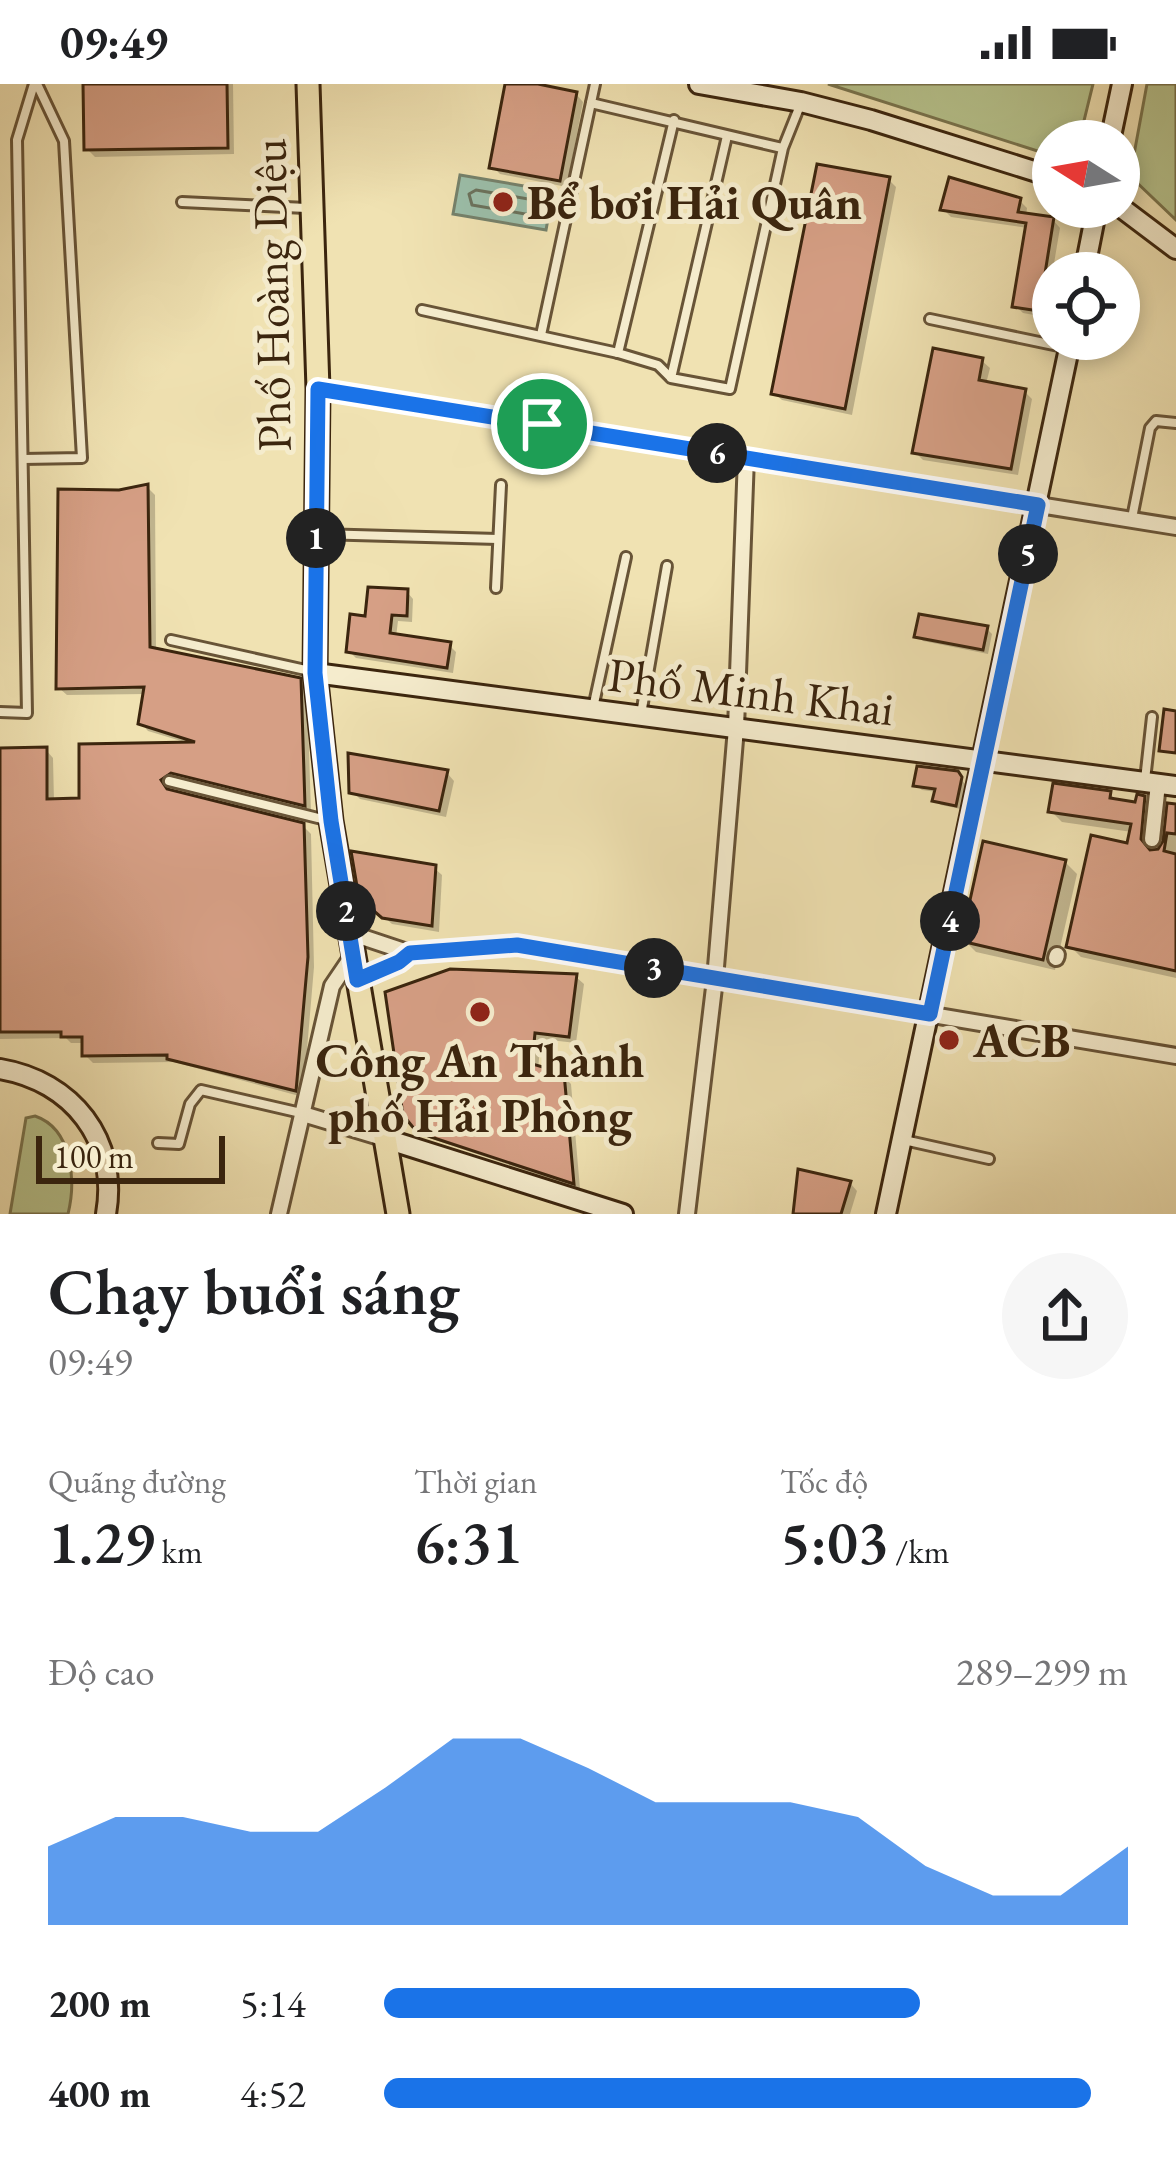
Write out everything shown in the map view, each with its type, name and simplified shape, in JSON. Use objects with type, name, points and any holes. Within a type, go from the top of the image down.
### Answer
[{"type":"main road","name":"Phố Hoàng Diệu","points":[[308,84],[318,389],[315,673],[331,821],[398,1214]]},
{"type":"main road","points":[[699,84],[871,120],[1032,171]]},
{"type":"main road","points":[[1114,120],[1122,84]]},
{"type":"main road","points":[[1140,222],[1176,249]]},
{"type":"main road","points":[[886,1214],[1067,360]]},
{"type":"main road","name":"Phố Minh Khai","points":[[315,673],[1160,784]]},
{"type":"main road","points":[[0,1069],[52,1085],[78,1107],[100,1142],[106,1163],[104,1214]]},
{"type":"main road","points":[[0,1086],[19,1080],[35,1082],[64,1097],[87,1124],[106,1185],[104,1214]]},
{"type":"main road","points":[[386,1138],[623,1214]]},
{"type":"street","points":[[318,389],[1176,527]]},
{"type":"street","points":[[687,1214],[715,979],[736,728],[746,457]]},
{"type":"street","points":[[1152,839],[1160,784]]},
{"type":"street","points":[[279,1214],[332,986],[352,944],[398,946],[410,953],[517,945],[1176,1055]]},
{"type":"street","points":[[357,980],[410,953]]},
{"type":"street","points":[[303,1114],[386,1138]]},
{"type":"lane","points":[[0,712],[28,713],[17,140],[36,84]]},
{"type":"lane","points":[[23,459],[82,458],[64,141],[36,84]]},
{"type":"lane","points":[[541,335],[595,84]]},
{"type":"lane","points":[[422,310],[618,353],[658,365],[671,378],[730,389],[783,148],[801,102]]},
{"type":"lane","points":[[591,103],[783,148]]},
{"type":"lane","points":[[618,353],[674,120]]},
{"type":"lane","points":[[671,378],[727,136]]},
{"type":"lane","points":[[182,202],[311,208]]},
{"type":"lane","points":[[930,319],[1032,337]]},
{"type":"lane","points":[[1132,520],[1150,428],[1156,421],[1176,423]]},
{"type":"lane","points":[[496,588],[501,485]]},
{"type":"lane","points":[[316,534],[498,539]]},
{"type":"lane","points":[[593,710],[626,557]]},
{"type":"lane","points":[[640,716],[667,566]]},
{"type":"lane","points":[[171,640],[315,673]]},
{"type":"lane","points":[[1152,717],[1160,784]]},
{"type":"lane","points":[[169,781],[331,821]]},
{"type":"lane","points":[[158,1143],[179,1144],[190,1104],[201,1090],[303,1114]]},
{"type":"lane","points":[[902,1139],[988,1159]]},
{"type":"green space","points":[[828,84],[1093,84],[1084,120],[1032,120],[1032,149]]},
{"type":"green space","points":[[1147,84],[1176,84],[1176,220],[1140,186],[1140,122]]},
{"type":"green space","points":[[35,1116],[57,1132],[69,1158],[68,1214],[10,1214],[26,1118]]},
{"type":"water","name":"Bể bơi Hải Quân","points":[[460,175],[553,191],[546,230],[453,214]]},
{"type":"building","points":[[83,84],[227,84],[228,148],[84,150]]},
{"type":"building","points":[[505,84],[538,84],[577,92],[560,181],[489,168]]},
{"type":"building","points":[[817,164],[890,177],[845,409],[771,394]]},
{"type":"building","points":[[949,177],[1021,198],[1018,212],[1032,214],[1032,228],[1052,228],[1048,252],[1032,252],[1032,310],[1012,307],[1026,223],[940,210]]},
{"type":"building","points":[[933,348],[983,358],[979,380],[1026,389],[1011,469],[912,453]]},
{"type":"building","points":[[148,484],[150,647],[301,678],[305,806],[171,773],[161,780],[167,789],[304,823],[308,957],[296,1091],[167,1059],[167,1055],[82,1056],[82,1037],[61,1037],[61,1032],[0,1032],[0,748],[47,747],[47,799],[79,798],[79,744],[195,742],[138,724],[144,687],[56,689],[58,489],[119,490]]},
{"type":"building","points":[[368,587],[408,589],[407,616],[392,615],[390,633],[451,642],[447,668],[346,652],[350,614],[365,616]]},
{"type":"building","points":[[919,614],[988,626],[983,650],[914,637]]},
{"type":"building","points":[[1164,709],[1176,711],[1176,753],[1159,751]]},
{"type":"building","points":[[348,753],[448,770],[439,811],[349,793]]},
{"type":"building","points":[[917,766],[958,771],[962,777],[956,806],[932,801],[935,789],[913,786]]},
{"type":"building","points":[[1053,783],[1111,791],[1110,798],[1135,802],[1137,794],[1145,796],[1141,839],[1150,850],[1158,849],[1163,841],[1167,803],[1176,804],[1176,834],[1167,833],[1164,851],[1176,854],[1176,971],[1066,947],[1091,835],[1127,843],[1131,824],[1048,812]]},
{"type":"building","points":[[983,841],[1066,860],[1043,960],[961,941]]},
{"type":"building","points":[[351,851],[436,865],[432,926],[382,918],[359,898]]},
{"type":"building","points":[[450,969],[577,974],[569,1037],[535,1033],[532,1064],[564,1073],[574,1184],[416,1131],[403,1115],[385,992]]},
{"type":"building","points":[[798,1169],[851,1181],[841,1214],[793,1214]]},
{"type":"place","name":"Bể bơi Hải Quân","points":[[503,202]]},
{"type":"place","name":"Công An Thành phố Hải Phòng","points":[[480,1012]]},
{"type":"place","name":"ACB","points":[[949,1040]]},
{"type":"route","points":[[318,389],[542,424],[1038,505],[930,1014],[517,945],[410,953],[357,980],[331,821],[315,673],[318,389]]}]
